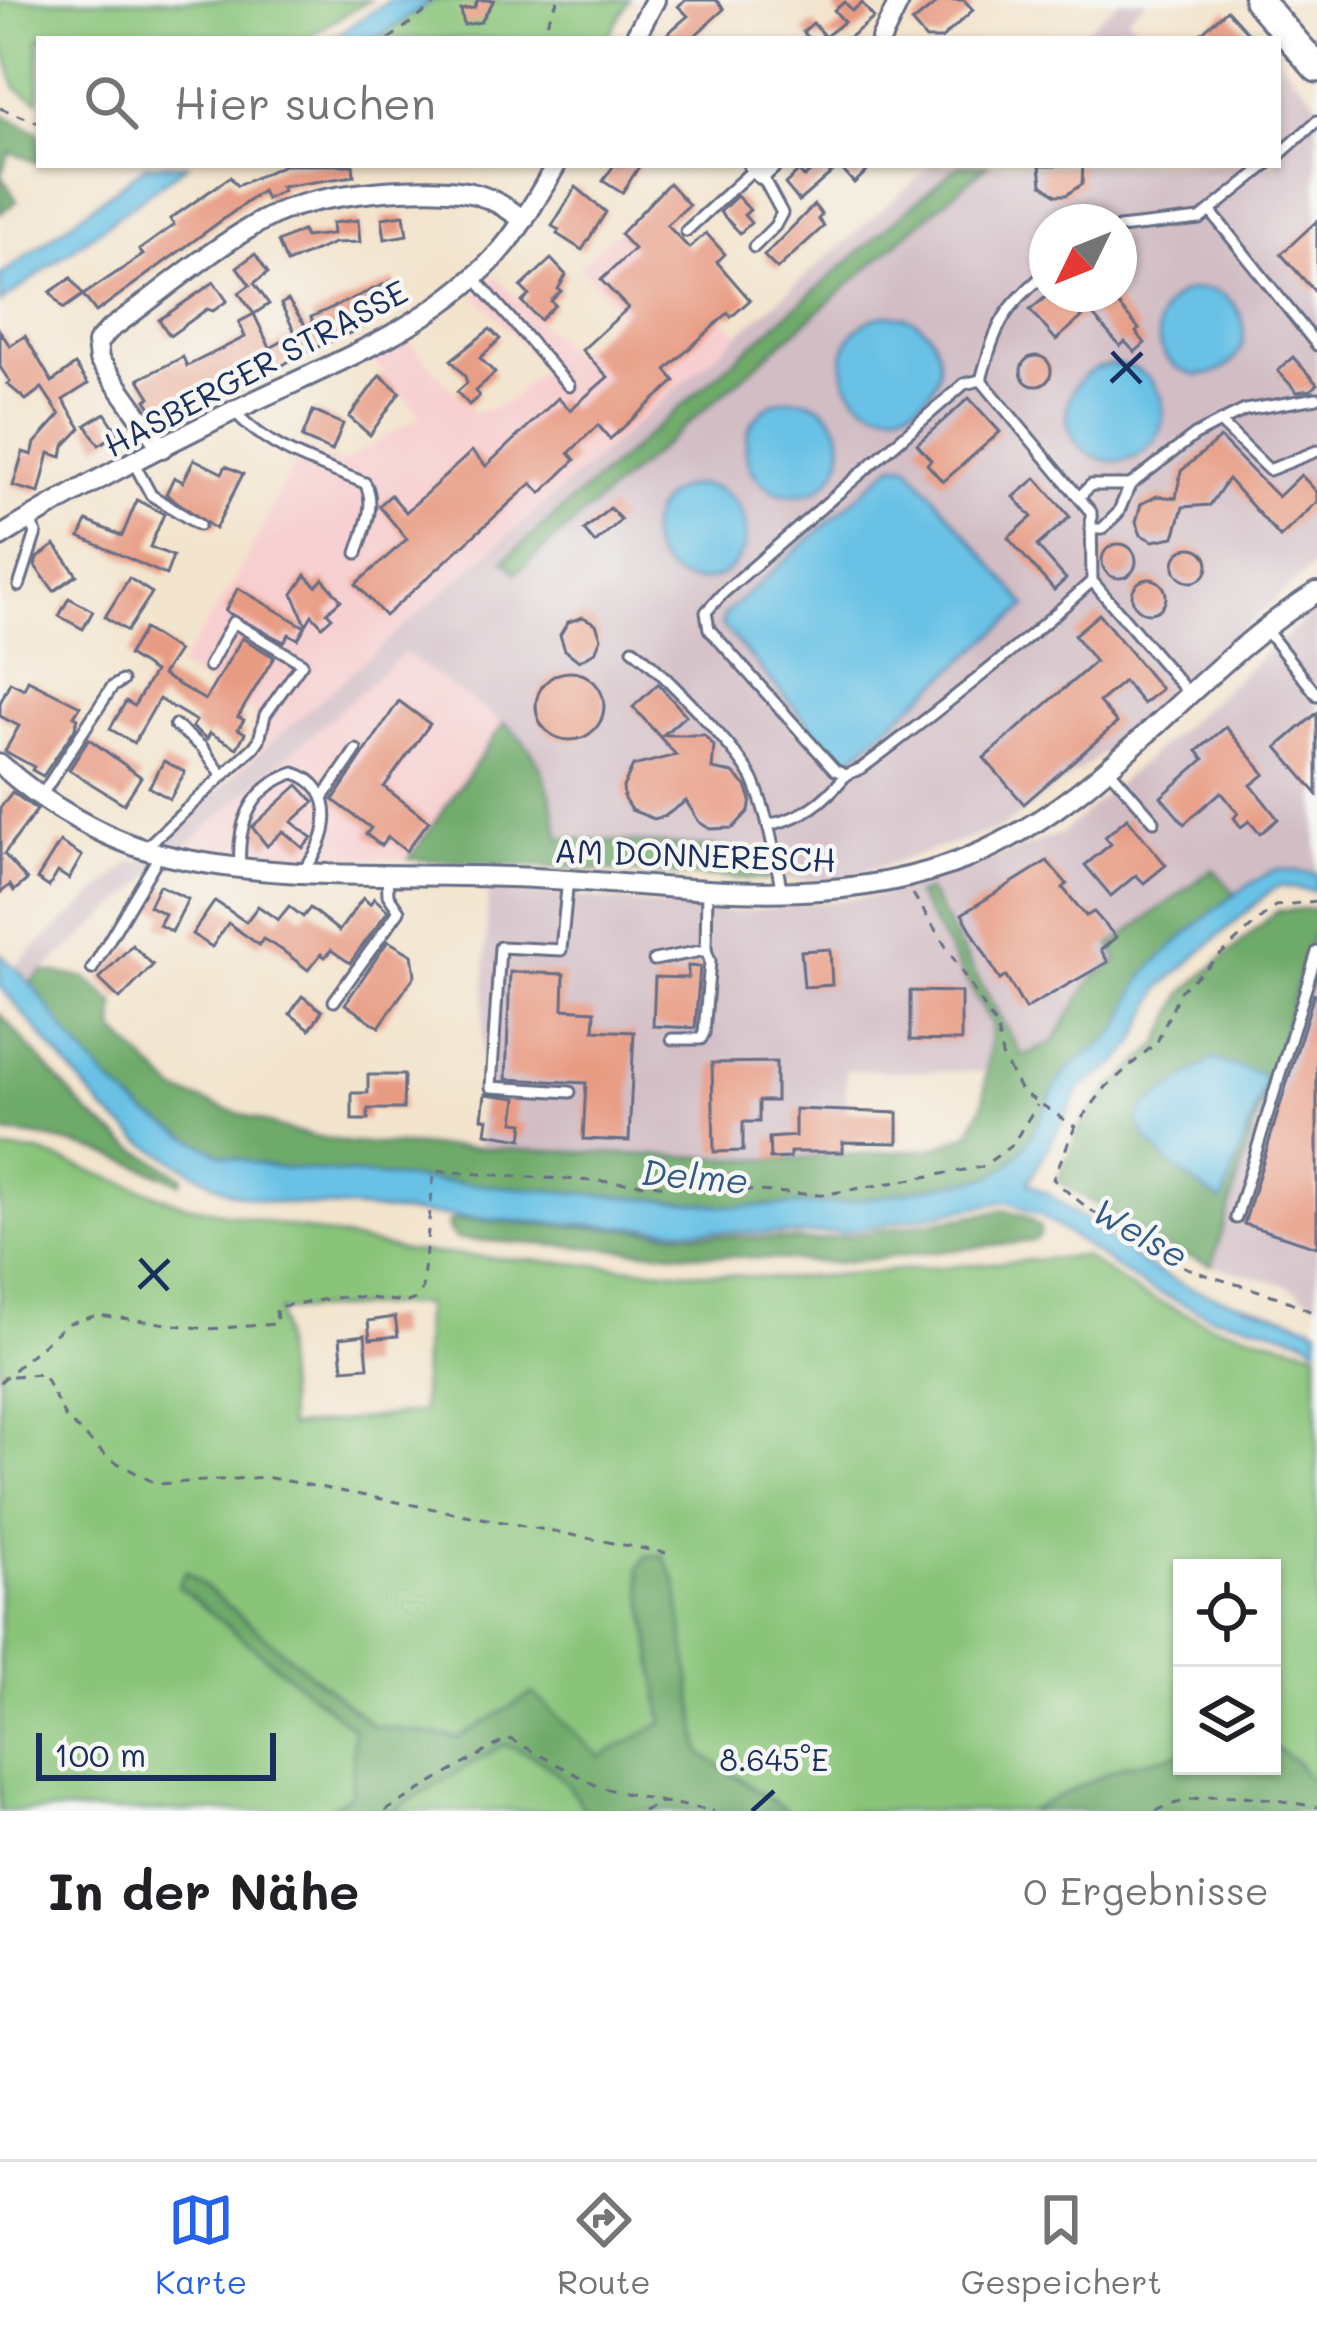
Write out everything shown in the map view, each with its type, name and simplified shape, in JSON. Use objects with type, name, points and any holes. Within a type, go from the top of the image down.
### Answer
[{"type":"street","points":[[636,36],[656,0]]},
{"type":"street","points":[[882,36],[900,0]]},
{"type":"street","points":[[1258,0],[1317,68]]},
{"type":"street","name":"HASBERGER STRASSE","points":[[0,537],[234,411],[375,345],[449,297],[494,258],[524,220],[554,168]]},
{"type":"street","points":[[162,448],[99,360],[97,343],[247,231],[276,213],[322,200],[442,188],[496,201],[524,220]]},
{"type":"street","name":"AM DONNERESCH","points":[[0,764],[86,823],[153,851],[240,867],[568,878],[782,893],[846,890],[906,879],[965,860],[1020,834],[1067,803],[1266,630],[1317,592]]},
{"type":"lane","points":[[1281,153],[1317,121]]},
{"type":"lane","points":[[686,231],[760,168],[779,204],[781,219],[754,248]]},
{"type":"lane","points":[[1137,226],[1200,219],[1263,168]]},
{"type":"lane","points":[[1211,212],[1317,345]]},
{"type":"lane","points":[[473,276],[569,386]]},
{"type":"lane","points":[[981,380],[1009,304],[1029,287]]},
{"type":"lane","points":[[981,380],[1091,512],[1092,581],[1191,696]]},
{"type":"lane","points":[[846,775],[835,770],[709,629],[706,612],[964,384],[981,380]]},
{"type":"lane","points":[[1091,529],[1102,529],[1118,513],[1130,485],[1195,435],[1245,410],[1317,398]]},
{"type":"lane","points":[[234,411],[251,430],[277,447],[365,483],[371,493],[370,507],[357,553]]},
{"type":"lane","points":[[1220,422],[1269,470],[1317,451]]},
{"type":"lane","points":[[134,463],[151,495],[199,525]]},
{"type":"lane","points":[[1080,496],[1091,484],[1130,485]]},
{"type":"lane","points":[[19,586],[36,533],[29,520]]},
{"type":"lane","points":[[768,825],[798,818],[818,805],[846,775],[968,688],[1092,581]]},
{"type":"lane","points":[[92,969],[153,851],[259,740],[265,715],[302,663],[233,622],[209,666]]},
{"type":"lane","points":[[1266,630],[1317,695]]},
{"type":"lane","points":[[633,649],[656,667],[750,774],[768,825],[782,893]]},
{"type":"lane","points":[[41,796],[112,688],[122,681]]},
{"type":"lane","points":[[175,725],[202,747],[222,775]]},
{"type":"lane","points":[[323,798],[356,750]]},
{"type":"lane","points":[[1108,768],[1154,821]]},
{"type":"lane","points":[[240,867],[240,826],[248,808],[271,784],[294,773],[308,777],[323,798],[325,834],[320,851],[302,871]]},
{"type":"lane","points":[[334,1001],[399,911],[388,895],[386,873]]},
{"type":"lane","points":[[568,878],[561,950],[500,946],[491,1088],[570,1092]]},
{"type":"lane","points":[[672,1039],[701,1040],[704,1034],[710,961],[707,888]]},
{"type":"lane","points":[[655,960],[706,950]]},
{"type":"lane","points":[[1236,1217],[1317,952]]},
{"type":"path","points":[[393,36],[441,0]]},
{"type":"path","points":[[541,36],[559,0]]},
{"type":"path","points":[[0,108],[36,122]]},
{"type":"path","points":[[906,879],[997,1028],[1010,1075],[1037,1105],[1075,1126]]},
{"type":"path","points":[[1317,902],[1275,906],[1180,991],[1156,1042],[1106,1087],[1075,1126],[1053,1179],[1068,1193],[1198,1272],[1286,1297],[1317,1315]]},
{"type":"path","points":[[0,1382],[66,1324],[98,1315],[207,1329],[277,1324],[276,1307],[349,1296],[416,1299],[422,1289],[434,1171],[821,1195],[982,1167],[1012,1145],[1037,1105]]},
{"type":"path","points":[[10,1376],[43,1374],[65,1417],[108,1458],[157,1484],[266,1478],[666,1552]]},
{"type":"path","points":[[385,1811],[508,1738],[599,1787],[713,1811]]},
{"type":"path","points":[[1156,1811],[1186,1797],[1237,1793],[1317,1807]]},
{"type":"path","points":[[643,1811],[662,1802]]},
{"type":"shaded area","points":[[1120,0],[1147,0],[1128,17],[1145,36],[1079,36]]},
{"type":"shaded area","points":[[1281,61],[1317,102],[1317,562],[1122,739],[1000,829],[837,880],[767,880],[764,861],[742,849],[560,838],[548,779],[521,736],[404,653],[30,983],[14,966],[133,861],[142,862],[165,842],[167,834],[930,168],[956,168],[505,561],[516,572],[984,168],[1281,168]]},
{"type":"shaded area","points":[[630,219],[740,335],[235,775],[227,766],[251,745],[254,712],[179,667],[242,568],[301,447],[340,463],[421,416],[371,360],[409,342],[474,413],[505,404],[543,368],[476,295],[496,276],[572,356],[620,312],[579,266]]},
{"type":"shaded area","points":[[1317,608],[1317,874],[1279,869],[1260,874],[1235,893],[1214,870],[1110,945],[1119,960],[1092,979],[1053,1042],[1022,1056],[929,890],[917,895],[992,1023],[988,1072],[846,1070],[846,1155],[775,1160],[479,1146],[488,888],[735,912],[884,895],[954,872],[1061,834]]},
{"type":"shaded area","points":[[404,653],[504,723],[409,859],[231,856],[179,849]]},
{"type":"shaded area","points":[[1317,935],[1317,1303],[1288,1286],[1212,1265],[1312,936]]},
{"type":"green space","points":[[0,0],[369,0],[309,36],[36,36],[36,99],[16,88],[0,37]]},
{"type":"green space","points":[[433,0],[629,0],[609,36],[380,36]]},
{"type":"green space","points":[[4,115],[36,131],[36,162],[10,152],[1,174],[17,201],[0,213],[0,120]]},
{"type":"green space","points":[[956,168],[984,168],[516,573],[504,560]]},
{"type":"green space","points":[[504,723],[537,761],[560,838],[742,849],[764,861],[767,880],[409,859]]},
{"type":"green space","points":[[1213,869],[1235,893],[1143,976],[1121,1025],[1072,1066],[1026,1145],[1006,1169],[991,1177],[837,1204],[740,1207],[272,1167],[222,1155],[145,1113],[108,1081],[30,983],[43,971],[86,978],[115,1004],[114,1030],[177,1092],[293,1132],[350,1143],[775,1160],[933,1149],[969,1134],[983,1105],[992,1024],[916,894],[928,890],[1022,1056],[1053,1042],[1092,979],[1118,960],[1110,946]]},
{"type":"green space","points":[[1317,908],[1317,935],[1312,936],[1212,1265],[1169,1250],[1058,1181],[1080,1127],[1109,1090],[1160,1043],[1183,993],[1277,911]]},
{"type":"green space","points":[[0,1014],[89,1114],[183,1177],[180,1183],[92,1149],[0,1133]]},
{"type":"green space","points":[[0,1150],[39,1152],[182,1204],[405,1251],[783,1279],[1084,1256],[1140,1294],[1210,1324],[1317,1351],[1317,1787],[1281,1752],[1281,1559],[1173,1559],[1173,1755],[1123,1766],[1029,1811],[787,1811],[700,1753],[676,1582],[663,1555],[639,1568],[663,1723],[600,1757],[533,1694],[459,1738],[372,1725],[187,1572],[178,1586],[353,1728],[352,1794],[325,1811],[0,1811]],"holes":[[[424,1304],[422,1412],[289,1427],[279,1311]]]},
{"type":"green space","points":[[1007,1210],[1026,1216],[1040,1228],[1040,1235],[1033,1241],[835,1263],[456,1239],[448,1223],[458,1219],[813,1241]]},
{"type":"green space","points":[[663,1555],[676,1582],[701,1753],[787,1811],[585,1811],[552,1769],[503,1745],[392,1811],[325,1811],[352,1794],[353,1728],[178,1586],[186,1571],[372,1725],[459,1738],[533,1693],[600,1757],[663,1723],[639,1568],[646,1556]]},
{"type":"green space","points":[[503,1745],[552,1769],[585,1811],[392,1811]]},
{"type":"green space","points":[[1281,1752],[1317,1787],[1317,1811],[1029,1811],[1123,1766],[1173,1755],[1173,1775],[1281,1775]]},
{"type":"water","points":[[390,0],[433,0],[380,36],[336,36]]},
{"type":"water","points":[[143,168],[183,168],[0,303],[0,276]]},
{"type":"water","points":[[1201,289],[1231,302],[1244,332],[1231,362],[1201,375],[1171,362],[1158,332],[1171,302]]},
{"type":"water","points":[[891,315],[909,318],[925,329],[936,345],[936,381],[925,397],[909,408],[891,411],[873,408],[857,397],[846,381],[843,363],[846,345],[857,329],[873,318]]},
{"type":"water","points":[[1115,365],[1133,368],[1149,379],[1160,395],[1160,431],[1149,447],[1133,458],[1115,461],[1097,458],[1081,447],[1070,431],[1067,413],[1070,395],[1081,379],[1097,368]]},
{"type":"water","points":[[794,399],[812,402],[828,413],[839,429],[839,465],[828,481],[812,492],[794,495],[776,492],[760,481],[749,465],[746,447],[749,429],[760,413],[776,402]]},
{"type":"water","points":[[894,464],[908,465],[1027,606],[851,758],[838,757],[722,625],[724,615]]},
{"type":"water","points":[[698,485],[716,488],[732,499],[743,515],[743,551],[732,567],[716,578],[698,581],[680,578],[664,567],[653,551],[650,533],[653,515],[664,499],[680,488]]},
{"type":"water","points":[[1279,869],[1317,874],[1317,892],[1280,886],[1271,890],[1161,987],[1134,1045],[1081,1088],[1028,1183],[1167,1277],[1317,1328],[1317,1346],[1255,1324],[1211,1316],[1145,1287],[1042,1216],[1008,1201],[842,1232],[799,1235],[513,1221],[270,1202],[229,1192],[142,1142],[105,1111],[0,986],[0,953],[34,987],[108,1081],[145,1113],[222,1155],[272,1167],[740,1207],[837,1204],[991,1177],[1004,1169],[1023,1147],[1065,1074],[1119,1028],[1153,965],[1228,900]]},
{"type":"water","points":[[1213,1059],[1263,1075],[1264,1087],[1222,1202],[1162,1156],[1137,1119],[1146,1106]]},
{"type":"building","points":[[478,0],[494,0],[481,22],[464,25],[461,10],[474,8]]},
{"type":"building","points":[[685,0],[716,0],[724,9],[694,36],[665,36],[688,16],[678,6]]},
{"type":"building","points":[[940,0],[964,0],[973,10],[944,36],[923,36],[912,23]]},
{"type":"building","points":[[845,2],[852,11],[862,3],[874,18],[851,36],[826,36],[844,22],[834,10]]},
{"type":"building","points":[[1227,10],[1248,33],[1244,36],[1198,36]]},
{"type":"building","points":[[813,23],[824,36],[803,32]]},
{"type":"building","points":[[277,168],[353,168],[354,176],[281,187],[283,191],[266,199],[262,191],[96,312],[83,295],[143,255],[139,250],[174,225],[170,219],[230,177],[237,186]]},
{"type":"building","points":[[612,168],[638,168],[622,193],[603,181]]},
{"type":"building","points":[[814,168],[837,168],[799,201],[785,184],[799,171],[804,177]]},
{"type":"building","points":[[841,168],[871,168],[854,183]]},
{"type":"building","points":[[1040,168],[1083,168],[1082,184],[1066,195],[1056,195],[1042,184]]},
{"type":"building","points":[[669,183],[689,205],[667,225],[689,248],[706,233],[725,254],[717,262],[750,300],[731,317],[728,313],[666,370],[675,381],[610,439],[598,425],[569,453],[575,460],[541,493],[532,483],[385,616],[356,584],[407,539],[379,506],[391,495],[406,512],[472,451],[486,466],[558,398],[570,410],[608,377],[582,350],[628,308],[601,280],[634,249],[620,234]]},
{"type":"building","points":[[576,187],[606,212],[582,250],[552,226]]},
{"type":"building","points":[[737,196],[750,210],[744,215],[751,223],[740,233],[720,212]]},
{"type":"building","points":[[814,205],[824,226],[777,269],[764,256]]},
{"type":"building","points":[[404,215],[407,235],[385,239],[382,218]]},
{"type":"building","points":[[358,220],[360,242],[334,243],[287,263],[278,242],[302,231],[305,237],[333,234],[332,223]]},
{"type":"building","points":[[1317,221],[1317,294],[1281,254]]},
{"type":"building","points":[[255,254],[268,273],[254,283],[269,304],[254,314],[239,293],[250,285],[237,267]]},
{"type":"building","points":[[551,259],[566,275],[561,291],[551,301],[555,305],[540,320],[522,302],[529,295],[521,287]]},
{"type":"building","points":[[71,278],[83,295],[63,309],[50,292]]},
{"type":"building","points":[[394,280],[405,302],[370,320],[371,324],[297,356],[207,404],[202,394],[192,395],[157,417],[146,400],[150,397],[139,379],[183,357],[187,366],[245,337],[239,322],[254,314],[270,348],[296,334],[281,304],[288,300],[307,328],[314,325],[311,317]]},
{"type":"building","points":[[214,282],[227,301],[213,311],[207,309],[170,336],[159,320]]},
{"type":"building","points":[[1032,312],[1088,312],[1056,340]]},
{"type":"building","points":[[1090,312],[1124,312],[1145,343],[1135,352],[1125,342],[1120,346]]},
{"type":"building","points":[[490,329],[500,339],[480,358],[495,373],[475,391],[479,396],[469,405],[457,392],[467,383],[465,376],[451,360]]},
{"type":"building","points":[[0,331],[10,346],[25,336],[52,382],[75,365],[88,384],[63,400],[81,428],[64,446],[62,457],[49,453],[39,493],[13,486],[23,452],[32,455],[35,443],[60,415],[42,388],[26,400],[7,384],[0,367]]},
{"type":"building","points":[[1036,356],[1047,360],[1051,371],[1047,382],[1036,386],[1025,382],[1021,371],[1025,360]]},
{"type":"building","points":[[1293,357],[1317,384],[1311,390],[1297,392],[1278,371]]},
{"type":"building","points":[[380,375],[400,392],[370,435],[349,417]]},
{"type":"building","points":[[969,398],[1000,432],[943,482],[917,444]]},
{"type":"building","points":[[313,411],[343,424],[332,451],[302,438]]},
{"type":"building","points":[[105,413],[118,433],[99,445],[86,425]]},
{"type":"building","points":[[1220,438],[1278,497],[1301,475],[1317,492],[1317,502],[1280,537],[1228,479],[1210,505],[1183,507],[1174,537],[1153,541],[1141,535],[1136,522],[1141,504],[1157,496],[1176,498],[1181,471]]},
{"type":"building","points":[[194,459],[222,473],[226,466],[243,474],[215,529],[166,494],[174,477],[183,482]]},
{"type":"building","points":[[1036,478],[1070,517],[1037,546],[1066,579],[1054,590],[1008,538],[1032,517],[1014,497]]},
{"type":"building","points":[[137,500],[164,514],[150,547],[173,556],[166,575],[80,537],[87,521],[122,536]]},
{"type":"building","points":[[610,508],[621,520],[595,543],[584,530]]},
{"type":"building","points":[[1119,544],[1131,549],[1136,561],[1131,573],[1119,578],[1107,573],[1102,561],[1107,549]]},
{"type":"building","points":[[55,545],[77,575],[54,591],[35,566],[37,558]]},
{"type":"building","points":[[1191,548],[1203,553],[1208,565],[1203,577],[1191,582],[1179,577],[1174,565],[1179,553]]},
{"type":"building","points":[[306,575],[316,586],[323,579],[341,600],[327,612],[332,617],[322,626],[312,615],[306,625],[293,594]]},
{"type":"building","points":[[129,578],[152,593],[127,631],[105,617]]},
{"type":"building","points":[[1149,579],[1161,584],[1166,596],[1161,608],[1149,613],[1137,608],[1132,596],[1137,584]]},
{"type":"building","points":[[238,588],[305,627],[298,639],[289,634],[284,642],[225,611]]},
{"type":"building","points":[[69,598],[93,611],[83,629],[59,616]]},
{"type":"building","points":[[1099,614],[1161,689],[1143,704],[1124,681],[1099,702],[1117,723],[1024,804],[984,758],[1095,662],[1074,635]]},
{"type":"building","points":[[583,617],[596,624],[601,638],[595,652],[579,661],[565,650],[560,635],[568,622]]},
{"type":"building","points":[[144,629],[178,651],[162,675],[205,700],[242,638],[274,657],[238,717],[244,720],[238,729],[245,733],[237,748],[210,733],[207,739],[192,727],[196,721],[159,699],[134,743],[110,729],[126,701],[134,706],[154,672],[128,655]]},
{"type":"building","points":[[570,672],[594,682],[604,706],[594,730],[570,740],[546,730],[536,706],[546,682]]},
{"type":"building","points":[[28,680],[80,706],[74,730],[43,776],[5,751],[19,726],[0,716],[0,703],[10,682],[24,689]]},
{"type":"building","points":[[658,684],[686,715],[663,735],[704,735],[714,746],[712,769],[733,773],[746,786],[749,811],[733,828],[710,829],[699,822],[686,801],[654,819],[631,810],[624,799],[623,787],[633,766],[676,755],[633,707]]},
{"type":"building","points":[[399,701],[430,724],[384,787],[429,821],[406,851],[388,837],[381,846],[366,834],[371,828],[333,800]]},
{"type":"building","points":[[1317,713],[1317,794],[1277,747]]},
{"type":"building","points":[[1226,727],[1265,774],[1251,785],[1278,819],[1260,834],[1249,821],[1241,827],[1234,818],[1238,813],[1221,792],[1184,824],[1161,797],[1204,759],[1197,751]]},
{"type":"building","points":[[89,739],[141,777],[124,804],[69,770]]},
{"type":"building","points":[[164,761],[185,772],[170,799],[149,787]]},
{"type":"building","points":[[298,785],[314,802],[292,822],[312,838],[303,848],[283,831],[267,846],[252,827]]},
{"type":"building","points":[[12,792],[37,810],[4,854],[27,880],[14,891],[10,885],[0,893],[0,808]]},
{"type":"building","points":[[1127,818],[1166,865],[1144,883],[1136,875],[1111,896],[1085,865],[1111,844],[1105,837]]},
{"type":"building","points":[[60,842],[82,856],[69,879],[58,872],[49,887],[37,879]]},
{"type":"building","points":[[1047,861],[1086,916],[1094,912],[1116,937],[1101,950],[1108,962],[1025,1009],[1006,976],[1000,980],[962,914]]},
{"type":"building","points":[[159,885],[188,899],[172,932],[159,925],[165,914],[149,906]]},
{"type":"building","points":[[363,898],[370,904],[374,898],[388,911],[350,963],[331,950],[308,970],[282,950],[263,939],[259,945],[228,923],[212,947],[192,934],[215,901],[246,922],[258,906],[278,920],[289,906],[303,917],[310,908],[339,931]]},
{"type":"building","points":[[388,941],[412,955],[415,975],[379,1027],[345,1004]]},
{"type":"building","points":[[132,945],[153,965],[120,999],[99,979]]},
{"type":"building","points":[[830,949],[832,985],[804,987],[801,951]]},
{"type":"building","points":[[688,966],[700,967],[695,1028],[653,1026],[655,977],[688,978]]},
{"type":"building","points":[[510,972],[564,974],[563,1009],[595,1011],[594,1030],[634,1032],[629,1141],[583,1139],[586,1083],[506,1079]]},
{"type":"building","points":[[910,991],[961,992],[961,1041],[910,1040]]},
{"type":"building","points":[[1317,994],[1317,1247],[1244,1224]]},
{"type":"building","points":[[302,996],[322,1011],[310,1029],[290,1014]]},
{"type":"building","points":[[776,1062],[776,1101],[759,1101],[759,1122],[743,1122],[743,1151],[714,1152],[712,1063]]},
{"type":"building","points":[[368,1075],[404,1075],[403,1109],[368,1109],[368,1120],[352,1120],[352,1093],[368,1093]]},
{"type":"building","points":[[485,1094],[517,1098],[514,1122],[524,1123],[522,1139],[486,1133],[488,1119],[482,1118]]},
{"type":"building","points":[[795,1109],[898,1113],[898,1143],[843,1142],[843,1152],[790,1152],[790,1158],[770,1159],[769,1138],[795,1136]]},
{"type":"building","points":[[395,1317],[398,1336],[370,1339],[368,1321]]},
{"type":"building","points":[[365,1335],[368,1367],[343,1369],[340,1338]]},
{"type":"water label","name":"Delme","points":[[695,1175]]},
{"type":"water label","name":"Welse","points":[[1141,1232]]}]
